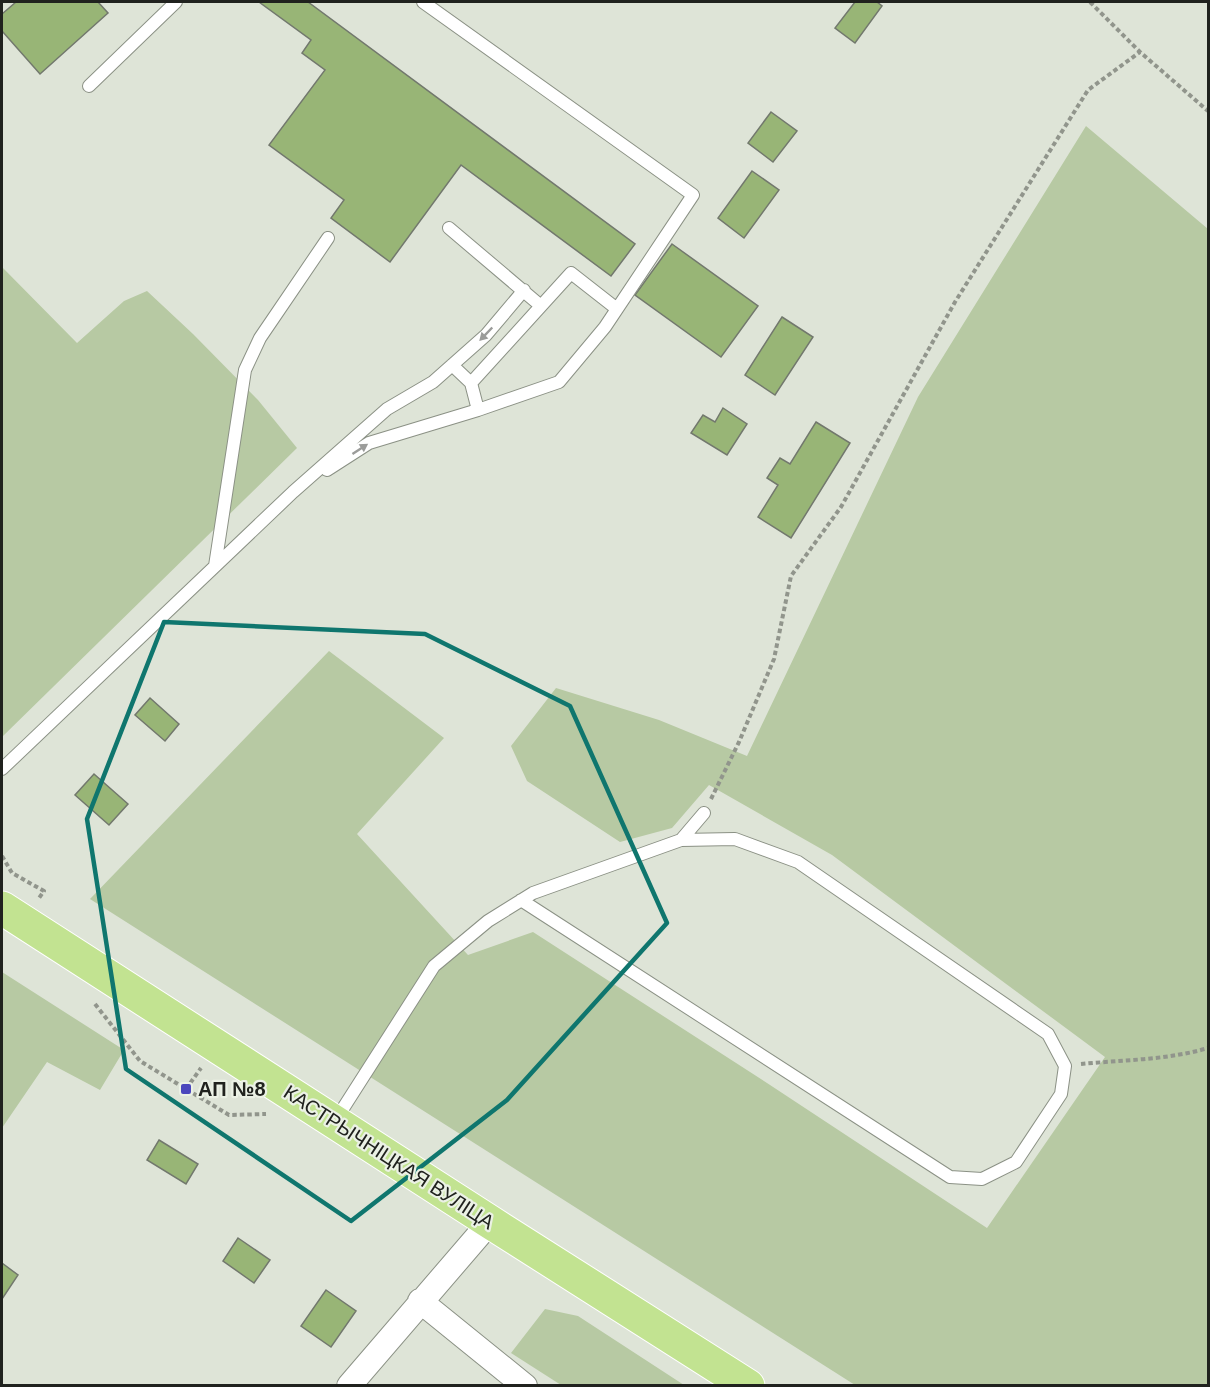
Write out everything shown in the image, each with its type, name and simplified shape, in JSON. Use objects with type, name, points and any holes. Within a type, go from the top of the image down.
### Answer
[{"type":"main road","name":"КАСТРЫЧНІЦКАЯ ВУЛІЦА","points":[[2,908],[748,1386]]},
{"type":"street","points":[[349,1386],[490,1222]]},
{"type":"street","points":[[420,1301],[525,1386]]},
{"type":"lane","points":[[89,86],[176,2]]},
{"type":"lane","points":[[293,492],[369,443],[478,410],[559,382],[605,327],[693,195],[423,2]]},
{"type":"lane","points":[[449,228],[541,306]]},
{"type":"lane","points":[[215,566],[244,370],[260,338],[328,238]]},
{"type":"lane","points":[[471,383],[571,273],[617,309]]},
{"type":"lane","points":[[2,769],[293,492],[387,409],[434,382],[486,335],[524,290]]},
{"type":"lane","points":[[452,365],[471,383],[478,410]]},
{"type":"lane","points":[[681,840],[704,813]]},
{"type":"lane","points":[[335,1122],[434,966],[488,921],[521,900],[533,893],[681,840],[735,839],[798,862],[1048,1034],[1065,1066],[1061,1094],[1016,1162],[982,1179],[950,1177],[521,900]]},
{"type":"path","points":[[1090,2],[1140,52],[1209,111]]},
{"type":"path","points":[[704,813],[739,742],[774,659],[791,576],[842,507],[955,303],[1088,90],[1140,52]]},
{"type":"path","points":[[2,856],[12,873],[44,891]]},
{"type":"path","points":[[86,999],[96,1005],[140,1061],[229,1115]]},
{"type":"path","points":[[1065,1066],[1142,1059],[1209,1048]]},
{"type":"highlighted area","points":[[164,622],[425,634],[570,706],[667,923],[507,1100],[351,1221],[126,1069],[87,819]]},
{"type":"green space","points":[[1086,126],[1208,229],[1208,1385],[855,1385],[90,899],[329,651],[444,738],[357,834],[468,955],[533,932],[987,1228],[1105,1057],[832,855],[709,785],[672,828],[620,842],[527,781],[511,746],[556,688],[659,720],[747,756],[918,397]]},
{"type":"green space","points":[[2,267],[77,343],[124,301],[147,291],[258,400],[297,448],[2,737]]},
{"type":"green space","points":[[2,972],[124,1050],[100,1090],[47,1062],[2,1128]]},
{"type":"green space","points":[[545,1309],[578,1316],[684,1385],[561,1385],[511,1353]]},
{"type":"building","points":[[16,2],[98,2],[108,13],[40,74],[2,31],[2,14]]},
{"type":"building","points":[[259,2],[308,2],[635,244],[611,276],[461,165],[390,262],[331,218],[344,200],[269,145],[325,70],[302,53],[311,40]]},
{"type":"building","points":[[855,2],[877,2],[882,6],[855,43],[835,28]]},
{"type":"building","points":[[771,112],[797,131],[773,162],[748,143]]},
{"type":"building","points":[[752,171],[779,190],[744,238],[718,218]]},
{"type":"building","points":[[672,244],[758,306],[721,357],[635,295]]},
{"type":"building","points":[[782,317],[813,337],[775,395],[745,375]]},
{"type":"building","points":[[723,408],[747,424],[727,455],[691,433],[703,415],[715,422]]},
{"type":"building","points":[[816,422],[850,443],[791,538],[758,517],[778,485],[767,478],[780,458],[790,464]]},
{"type":"building","points":[[150,698],[179,724],[165,741],[135,715]]},
{"type":"building","points":[[94,774],[128,804],[109,825],[75,795]]},
{"type":"building","points":[[159,1140],[198,1164],[186,1184],[147,1160]]},
{"type":"building","points":[[238,1238],[270,1260],[254,1283],[223,1261]]},
{"type":"building","points":[[2,1263],[18,1275],[2,1299]]},
{"type":"building","points":[[326,1290],[356,1311],[331,1347],[301,1326]]},
{"type":"place","name":"АП №8","points":[[186,1089]]}]
